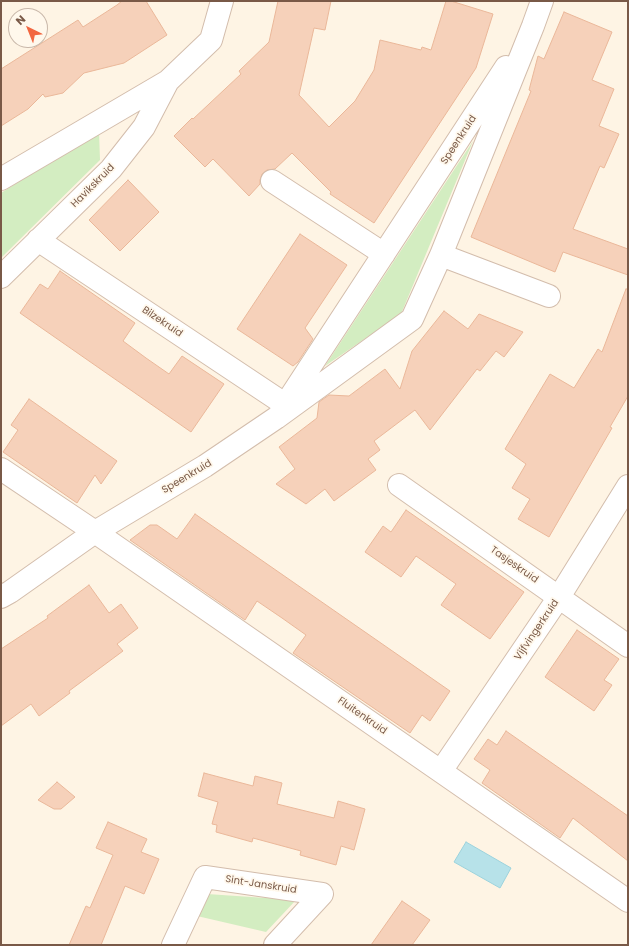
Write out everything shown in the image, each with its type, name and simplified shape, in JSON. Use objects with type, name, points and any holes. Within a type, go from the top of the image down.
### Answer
[{"type":"street","name":"Havikskruid","points":[[1,179],[168,81],[211,40],[222,1]]},
{"type":"street","name":"Speenkruid","points":[[1,597],[95,532],[205,466],[412,319],[440,255],[542,1]]},
{"type":"street","name":"Speenkruid","points":[[281,411],[533,26]]},
{"type":"street","name":"Havikskruid","points":[[1,277],[111,169],[144,127],[168,81]]},
{"type":"street","points":[[272,181],[384,254]]},
{"type":"street","name":"Bilzekruid","points":[[38,240],[281,411]]},
{"type":"street","points":[[440,255],[549,296]]},
{"type":"street","points":[[1,469],[95,532]]},
{"type":"street","name":"Tasjeskruid","points":[[399,485],[628,646]]},
{"type":"street","name":"Vijfvingerkruid","points":[[441,771],[559,597],[628,486]]},
{"type":"street","name":"Fluitenkruid","points":[[95,532],[628,901]]},
{"type":"street","name":"Sint-Janskruid","points":[[173,945],[205,877],[322,894],[275,945]]},
{"type":"green space","points":[[99,131],[100,160],[1,258],[1,193]]},
{"type":"green space","points":[[473,141],[401,314],[325,366]]},
{"type":"green space","points":[[207,894],[296,900],[266,932],[197,916]]},
{"type":"water","points":[[466,842],[511,868],[500,888],[454,862]]},
{"type":"building","points":[[122,1],[146,1],[167,35],[124,63],[84,73],[63,93],[45,97],[43,94],[28,109],[1,126],[1,69],[34,48],[48,48],[48,39],[78,20],[83,27]]},
{"type":"building","points":[[278,1],[331,1],[325,30],[314,28],[299,95],[329,127],[355,101],[374,70],[380,40],[421,50],[422,47],[431,50],[446,1],[451,1],[493,14],[476,68],[374,223],[330,194],[331,192],[292,153],[275,169],[267,170],[262,174],[260,184],[249,196],[213,159],[205,167],[174,136],[241,74],[239,71],[269,42]]},
{"type":"building","points":[[564,12],[612,32],[592,80],[614,89],[599,126],[619,134],[604,168],[600,166],[573,229],[628,249],[628,275],[563,252],[555,272],[471,237],[531,91],[529,90],[538,56],[544,59]]},
{"type":"building","points":[[128,180],[159,212],[120,251],[89,220]]},
{"type":"building","points":[[300,234],[347,265],[305,328],[313,339],[298,362],[293,366],[237,329]]},
{"type":"building","points":[[60,271],[135,323],[123,341],[169,374],[182,356],[224,384],[191,432],[20,313],[40,284],[48,289]]},
{"type":"building","points":[[626,289],[628,289],[628,396],[610,427],[612,428],[549,537],[518,519],[530,499],[512,488],[526,464],[505,449],[550,374],[574,388],[598,349],[602,352]]},
{"type":"building","points":[[444,311],[468,329],[479,314],[523,332],[504,357],[496,351],[480,371],[477,369],[430,430],[415,410],[374,441],[380,450],[368,459],[376,470],[334,501],[325,489],[306,504],[276,484],[295,469],[279,447],[317,418],[319,402],[329,395],[349,396],[385,369],[400,389],[412,351]]},
{"type":"building","points":[[29,399],[117,461],[101,484],[95,475],[77,503],[3,452],[18,430],[11,425]]},
{"type":"building","points":[[406,510],[524,592],[490,639],[441,605],[456,584],[416,556],[401,577],[365,552],[383,526],[391,532]]},
{"type":"building","points":[[195,514],[450,691],[430,721],[422,715],[410,733],[293,653],[306,635],[282,618],[257,601],[245,620],[130,540],[150,525],[157,525],[177,539]]},
{"type":"building","points":[[89,585],[109,613],[121,604],[138,628],[117,644],[123,651],[69,691],[70,693],[39,716],[31,704],[1,726],[1,649],[48,618],[47,616]]},
{"type":"building","points":[[577,630],[619,659],[604,680],[612,685],[594,711],[545,677]]},
{"type":"building","points":[[506,731],[628,816],[628,861],[573,818],[560,838],[482,783],[490,770],[474,759],[488,739],[497,745]]},
{"type":"building","points":[[204,773],[253,786],[255,776],[282,783],[277,804],[334,818],[338,801],[365,809],[354,850],[341,846],[336,865],[300,855],[301,851],[253,838],[252,842],[216,832],[217,825],[212,824],[218,802],[198,796]]},
{"type":"building","points":[[57,782],[75,797],[61,809],[54,809],[38,800]]},
{"type":"building","points":[[108,822],[147,839],[141,852],[159,859],[144,894],[125,886],[101,945],[69,945],[86,906],[90,908],[113,855],[96,848]]},
{"type":"building","points":[[402,901],[430,920],[412,945],[371,945]]}]
